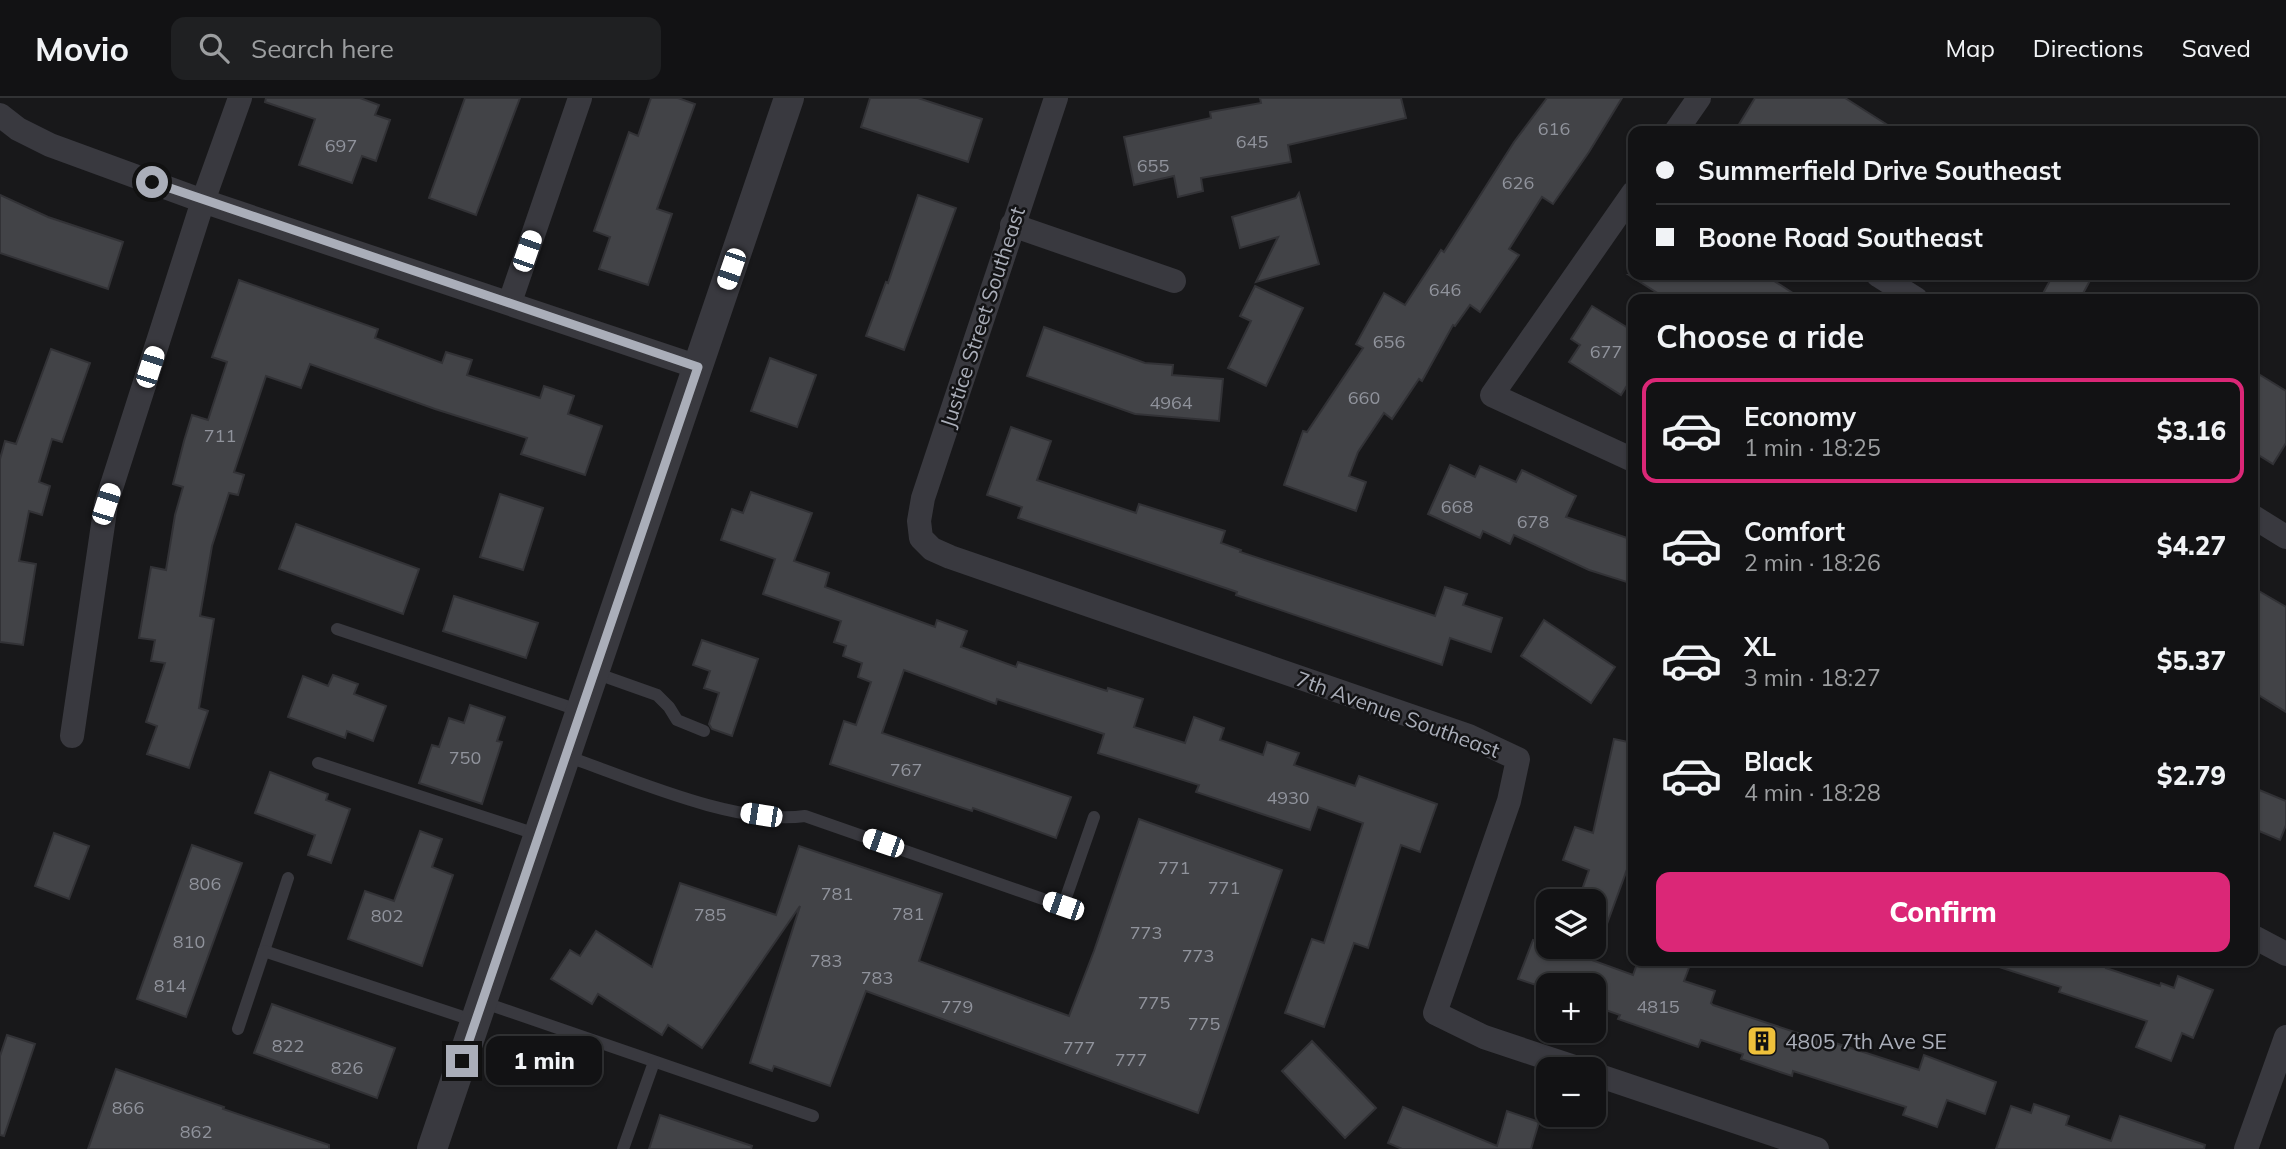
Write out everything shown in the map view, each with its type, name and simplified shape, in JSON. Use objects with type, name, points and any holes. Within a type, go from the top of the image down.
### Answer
[{"type":"street","points":[[72,736],[106,504],[203,201],[240,98]]},
{"type":"street","points":[[510,302],[580,98]]},
{"type":"street","points":[[432,1149],[789,98]]},
{"type":"street","name":"Justice Street Southeast","points":[[921,538],[919,521],[923,498],[1056,98]]},
{"type":"street","points":[[1679,126],[1699,98]]},
{"type":"street","points":[[0,115],[18,129],[50,145],[203,201],[698,367]]},
{"type":"street","points":[[1628,200],[1492,395],[1628,458]]},
{"type":"street","points":[[1012,225],[1174,281]]},
{"type":"street","points":[[1886,280],[1908,294]]},
{"type":"street","points":[[2258,520],[2286,537]]},
{"type":"street","name":"7th Avenue Southeast","points":[[921,538],[932,550],[1469,736],[1518,759],[1509,801],[1435,1013],[1484,1037],[1544,1057]]},
{"type":"street","points":[[2258,939],[2286,954]]},
{"type":"street","points":[[2246,1149],[2286,1037]]},
{"type":"street","points":[[1606,1078],[1817,1149]]},
{"type":"lane","points":[[337,629],[581,711]]},
{"type":"lane","points":[[594,673],[657,695],[677,720],[704,731]]},
{"type":"lane","points":[[566,756],[716,808],[784,819],[805,816],[1063,906],[1094,817]]},
{"type":"lane","points":[[318,763],[539,835]]},
{"type":"lane","points":[[238,1029],[288,878]]},
{"type":"lane","points":[[264,951],[654,1062],[813,1116]]},
{"type":"lane","points":[[623,1149],[654,1062]]},
{"type":"building","points":[[266,98],[360,98],[379,105],[375,115],[390,120],[376,161],[362,156],[352,183],[299,165],[315,119],[265,102]]},
{"type":"building","points":[[465,98],[520,98],[476,215],[429,198]]},
{"type":"building","points":[[651,98],[678,98],[695,104],[657,209],[672,214],[648,285],[599,269],[610,237],[594,231],[629,132],[638,136]]},
{"type":"building","points":[[870,98],[918,98],[982,119],[968,162],[861,127]]},
{"type":"building","points":[[1260,98],[1401,98],[1406,118],[1288,145],[1291,162],[1201,178],[1203,191],[1178,197],[1174,176],[1134,185],[1124,137],[1211,118],[1210,112],[1261,103]]},
{"type":"building","points":[[1547,98],[1622,98],[1553,204],[1542,197],[1509,249],[1519,255],[1480,312],[1470,305],[1455,326],[1453,325],[1422,381],[1419,379],[1392,419],[1384,413],[1358,452],[1349,476],[1366,482],[1356,511],[1284,485],[1303,431],[1307,432],[1363,348],[1356,344],[1384,293],[1405,305],[1441,250],[1444,252],[1514,142]]},
{"type":"building","points":[[1755,98],[1845,98],[1889,126],[1738,126]]},
{"type":"building","points":[[1299,193],[1319,264],[1256,282],[1278,237],[1240,248],[1232,217],[1296,198]]},
{"type":"building","points":[[0,195],[48,217],[123,242],[108,289],[0,253]]},
{"type":"building","points":[[918,195],[956,208],[904,350],[866,336],[886,282],[888,283]]},
{"type":"building","points":[[239,280],[378,329],[375,338],[442,363],[446,352],[472,360],[467,375],[540,398],[544,386],[574,396],[568,414],[602,426],[585,475],[521,454],[527,438],[435,409],[310,364],[301,388],[266,376],[234,472],[244,475],[238,495],[229,493],[212,546],[200,616],[214,619],[199,708],[208,711],[189,768],[147,754],[157,726],[146,722],[165,663],[151,661],[155,640],[139,638],[151,567],[166,570],[175,515],[183,487],[173,484],[192,415],[208,420],[227,362],[212,357]]},
{"type":"building","points":[[1637,280],[1773,280],[1794,294],[1659,294]]},
{"type":"building","points":[[2050,280],[2090,280],[2083,294],[2043,294]]},
{"type":"building","points":[[1255,286],[1303,308],[1266,386],[1228,368],[1251,321],[1240,316]]},
{"type":"building","points":[[1592,306],[1628,328],[1628,384],[1621,395],[1569,362],[1580,345],[1571,339]]},
{"type":"building","points":[[1044,327],[1145,363],[1173,365],[1172,375],[1223,379],[1219,421],[1135,414],[1027,376]]},
{"type":"building","points":[[51,349],[90,363],[62,442],[52,439],[39,482],[50,486],[42,515],[29,511],[19,561],[36,564],[23,645],[0,642],[0,459],[5,441],[16,444]]},
{"type":"building","points":[[770,358],[816,375],[797,427],[751,411]]},
{"type":"building","points":[[2258,374],[2286,391],[2286,443],[2273,464],[2258,455]]},
{"type":"building","points":[[1011,427],[1051,441],[1037,480],[1136,513],[1139,504],[1225,531],[1221,543],[1241,550],[1240,552],[1435,616],[1445,587],[1467,594],[1463,605],[1502,618],[1491,652],[1450,638],[1442,665],[1018,518],[1022,507],[987,495]]},
{"type":"building","points":[[1450,465],[1475,477],[1480,466],[1516,482],[1522,470],[1576,496],[1566,517],[1628,538],[1628,582],[1589,570],[1514,535],[1510,544],[1483,531],[1480,538],[1428,514]]},
{"type":"building","points":[[751,492],[812,513],[794,561],[829,573],[825,587],[935,627],[937,620],[967,631],[961,647],[1016,667],[1018,662],[1107,691],[1108,688],[1143,699],[1134,727],[1185,743],[1194,717],[1224,728],[1220,740],[1263,755],[1267,742],[1299,753],[1294,765],[1355,786],[1359,776],[1437,804],[1420,852],[1401,845],[1368,948],[1354,943],[1324,1027],[1285,1013],[1312,939],[1324,943],[1363,823],[1318,807],[1310,830],[1196,792],[1199,785],[1098,753],[1104,734],[997,699],[996,704],[904,670],[882,733],[1071,797],[1056,838],[973,808],[972,811],[830,764],[844,721],[856,725],[871,682],[858,677],[862,663],[843,656],[846,646],[834,642],[841,621],[763,594],[775,559],[721,540],[732,509],[743,513]]},
{"type":"building","points":[[500,494],[543,508],[523,570],[480,557]]},
{"type":"building","points":[[296,524],[419,569],[403,614],[279,569]]},
{"type":"building","points":[[2258,591],[2286,607],[2286,712],[2258,695]]},
{"type":"building","points":[[454,596],[538,623],[526,658],[443,631]]},
{"type":"building","points":[[1544,620],[1615,667],[1591,703],[1521,656]]},
{"type":"building","points":[[702,640],[758,659],[732,736],[712,729],[709,724],[719,693],[704,688],[710,671],[693,665]]},
{"type":"building","points":[[333,675],[358,684],[354,694],[386,706],[373,741],[347,731],[345,738],[288,717],[303,676],[328,686]]},
{"type":"building","points":[[470,705],[505,717],[497,741],[502,742],[482,804],[419,783],[432,745],[439,747],[449,718],[464,723]]},
{"type":"building","points":[[1614,739],[1628,742],[1628,867],[1606,926],[1606,889],[1582,889],[1589,870],[1563,860],[1575,827],[1593,833]]},
{"type":"building","points":[[270,772],[328,794],[326,800],[350,809],[331,863],[308,855],[315,835],[255,813]]},
{"type":"building","points":[[2258,789],[2286,801],[2286,825],[2280,840],[2258,831]]},
{"type":"building","points":[[1139,819],[1282,870],[1198,1113],[866,991],[830,1086],[774,1066],[772,1071],[750,1063],[800,906],[702,1048],[668,1025],[662,1035],[598,994],[592,1004],[551,979],[570,950],[580,956],[596,931],[652,967],[680,883],[776,915],[799,846],[942,894],[919,961],[1069,1016]]},
{"type":"building","points":[[420,831],[442,839],[432,867],[453,875],[422,966],[348,939],[365,891],[394,901]]},
{"type":"building","points":[[54,833],[89,846],[69,899],[35,886]]},
{"type":"building","points":[[192,845],[242,863],[186,1017],[137,999]]},
{"type":"building","points":[[1533,940],[1536,941],[1536,959],[1589,959],[1633,975],[1636,966],[1690,966],[1684,981],[1715,991],[1711,1003],[1713,1005],[1919,1070],[1924,1055],[1996,1082],[1985,1114],[1947,1100],[1937,1127],[1903,1115],[1906,1107],[1793,1071],[1792,1076],[1741,1059],[1743,1054],[1701,1040],[1698,1047],[1618,1019],[1620,1015],[1606,1010],[1606,973],[1536,973],[1536,985],[1518,979]]},
{"type":"building","points":[[1996,966],[2107,966],[2160,986],[2161,983],[2174,988],[2178,976],[2213,990],[2193,1038],[2182,1033],[2171,1061],[2136,1047],[2147,1021],[2059,992],[2061,987]]},
{"type":"building","points":[[272,1004],[395,1048],[377,1098],[254,1053]]},
{"type":"building","points":[[7,1035],[35,1044],[4,1136],[0,1135],[0,1056]]},
{"type":"building","points":[[1312,1041],[1376,1108],[1345,1138],[1282,1071]]},
{"type":"building","points":[[116,1069],[329,1145],[329,1149],[88,1149]]},
{"type":"building","points":[[2034,1104],[2069,1116],[2066,1125],[2111,1141],[2120,1116],[2205,1145],[2204,1149],[1996,1149],[2011,1106],[2031,1113]]},
{"type":"building","points":[[1403,1107],[1497,1146],[1507,1111],[1536,1121],[1538,1127],[1531,1149],[1402,1149],[1388,1143]]},
{"type":"building","points":[[660,1115],[752,1146],[751,1149],[649,1149]]},
{"type":"place","name":"4805 7th Ave SE","points":[[1762,1041]]},
{"type":"route","points":[[152,182],[698,367],[462,1061]]}]
